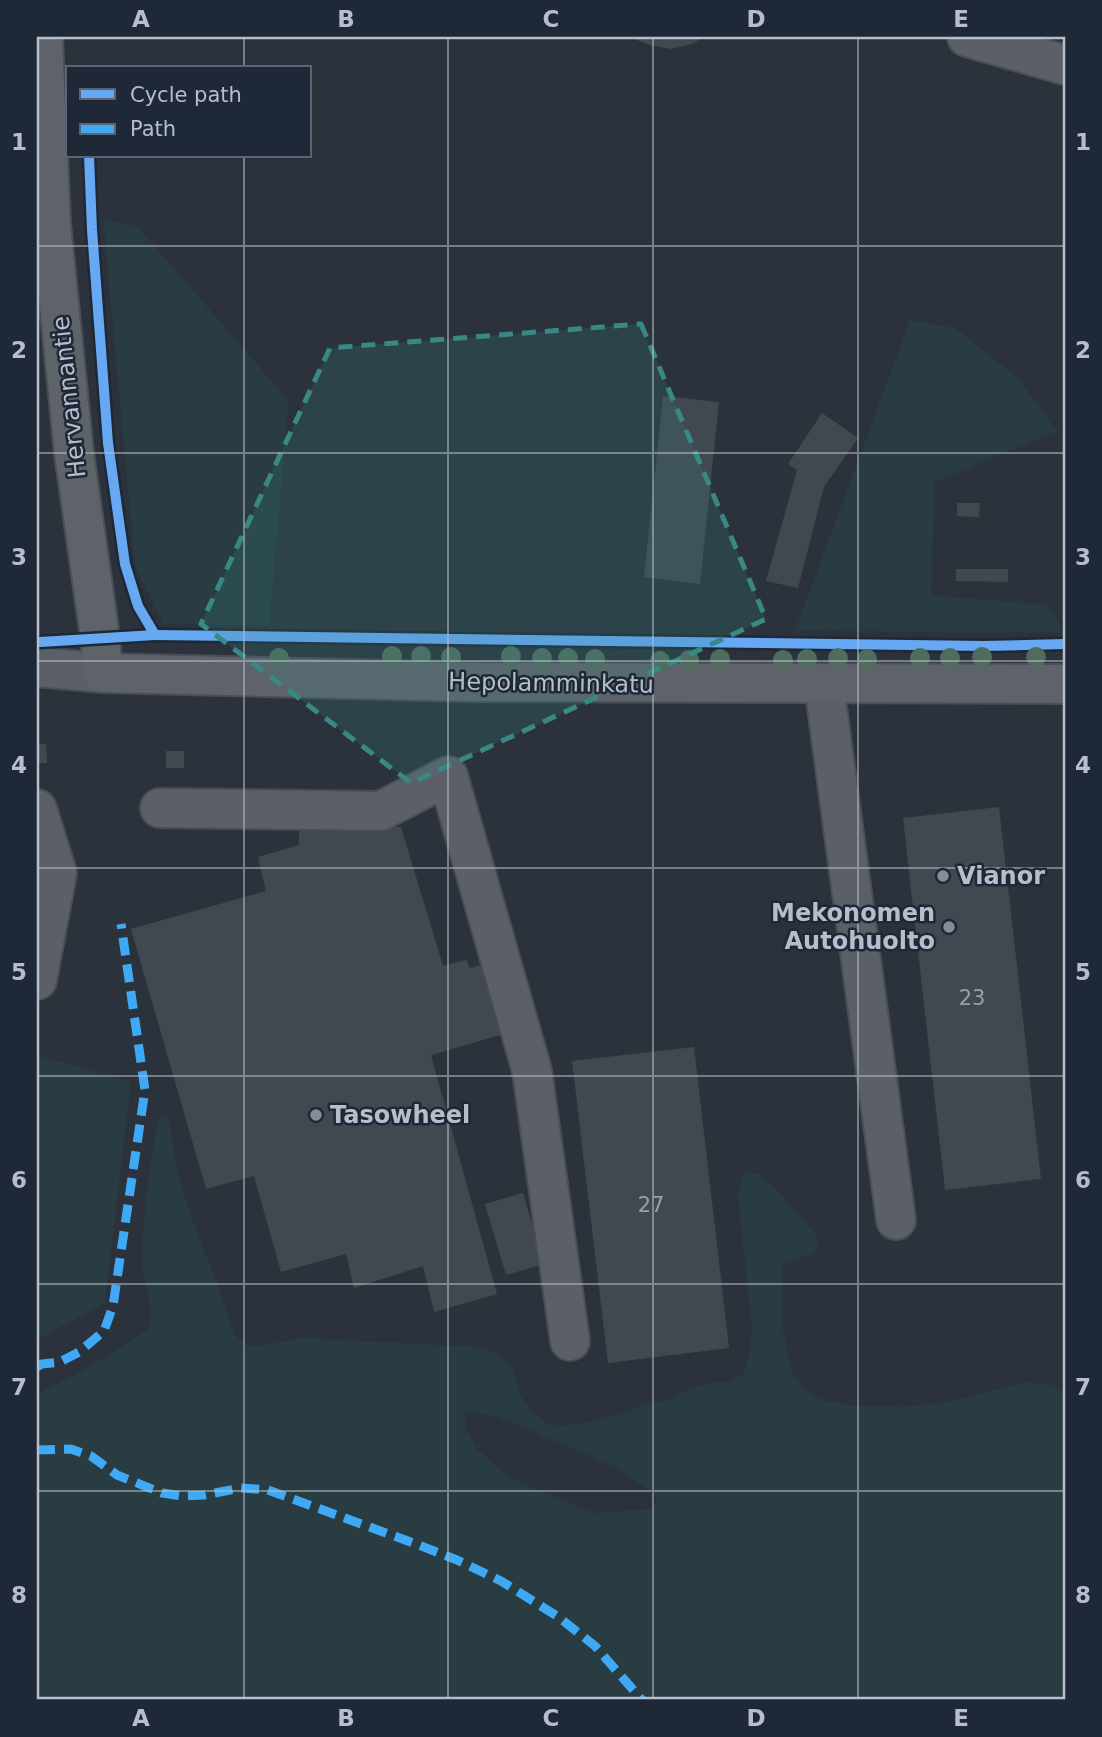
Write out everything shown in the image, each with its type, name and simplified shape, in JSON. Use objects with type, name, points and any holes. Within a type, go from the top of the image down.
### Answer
[{"type":"main road","name":"Hervannantie","points":[[43,37],[51,224],[58,306],[103,673]]},
{"type":"main road","name":"Hepolamminkatu","points":[[103,673],[462,682],[1065,684]]},
{"type":"street","points":[[967,37],[1065,65]]},
{"type":"street","name":"Hepolamminkatu","points":[[37,667],[103,673]]},
{"type":"street","points":[[824,685],[896,1220]]},
{"type":"street","points":[[160,807],[381,811],[448,776],[532,1071],[570,1341]]},
{"type":"street","points":[[37,809],[57,873],[37,980]]},
{"type":"highlighted area","points":[[641,324],[766,619],[411,783],[201,624],[330,348]]},
{"type":"green space","points":[[103,218],[140,229],[289,401],[269,626],[163,624],[135,565]]},
{"type":"green space","points":[[910,320],[955,328],[1019,379],[1057,431],[935,482],[931,595],[1046,605],[1065,632],[795,631]]},
{"type":"green space","points":[[37,1055],[131,1082],[105,1303],[37,1340]]},
{"type":"green space","points":[[163,1115],[169,1118],[176,1167],[189,1210],[234,1334],[246,1345],[257,1346],[303,1338],[478,1347],[497,1354],[512,1368],[521,1396],[533,1413],[547,1423],[561,1426],[618,1415],[646,1404],[671,1399],[691,1389],[712,1383],[731,1382],[744,1373],[750,1352],[752,1328],[738,1196],[741,1180],[746,1173],[757,1173],[774,1187],[816,1234],[819,1248],[785,1263],[782,1272],[782,1325],[792,1374],[809,1393],[822,1400],[854,1406],[901,1407],[949,1402],[1024,1382],[1048,1385],[1065,1392],[1065,1700],[37,1700],[37,1394],[81,1372],[148,1330],[151,1313],[143,1269],[142,1243],[149,1175],[160,1117]],"holes":[[[465,1411],[496,1416],[618,1468],[658,1498],[650,1509],[594,1513],[508,1477],[477,1449],[465,1427]]]},
{"type":"building","points":[[629,37],[704,37],[692,44],[671,49]]},
{"type":"building","points":[[663,396],[719,402],[700,584],[644,577]]},
{"type":"building","points":[[822,413],[858,438],[824,487],[798,588],[766,581],[797,470],[788,464]]},
{"type":"building","points":[[957,503],[980,503],[979,517],[957,516]]},
{"type":"building","points":[[956,569],[1008,569],[1008,582],[956,581]]},
{"type":"building","points":[[37,744],[46,744],[47,763],[37,763]]},
{"type":"building","points":[[166,751],[184,751],[184,768],[166,768]]},
{"type":"building","points":[[999,807],[1041,1179],[945,1190],[903,818]]},
{"type":"building","name":"Tasowheel","points":[[401,827],[443,966],[466,960],[470,968],[484,964],[504,1034],[431,1055],[497,1294],[434,1312],[423,1266],[354,1288],[346,1254],[281,1272],[254,1176],[206,1189],[131,929],[266,891],[258,857],[299,845],[299,828]]},
{"type":"building","points":[[694,1047],[729,1348],[608,1363],[572,1061]]},
{"type":"building","points":[[523,1193],[544,1264],[506,1275],[485,1204]]},
{"type":"marked path","points":[[37,1367],[60,1362],[79,1352],[104,1331],[113,1306],[145,1090],[121,924]]},
{"type":"marked path","points":[[37,1450],[71,1449],[91,1456],[117,1475],[162,1493],[183,1496],[241,1488],[268,1490],[457,1560],[501,1581],[557,1616],[595,1646],[642,1700]]},
{"type":"cycle path","points":[[40,642],[155,635],[138,606],[125,564],[108,443],[89,158]]},
{"type":"cycle path","points":[[155,635],[984,646],[1065,644]]},
{"type":"place","name":"Vianor","points":[[943,876]]},
{"type":"place","name":"Mekonomen Autohuolto","points":[[949,927]]},
{"type":"place","name":"Tasowheel","points":[[316,1115]]}]
